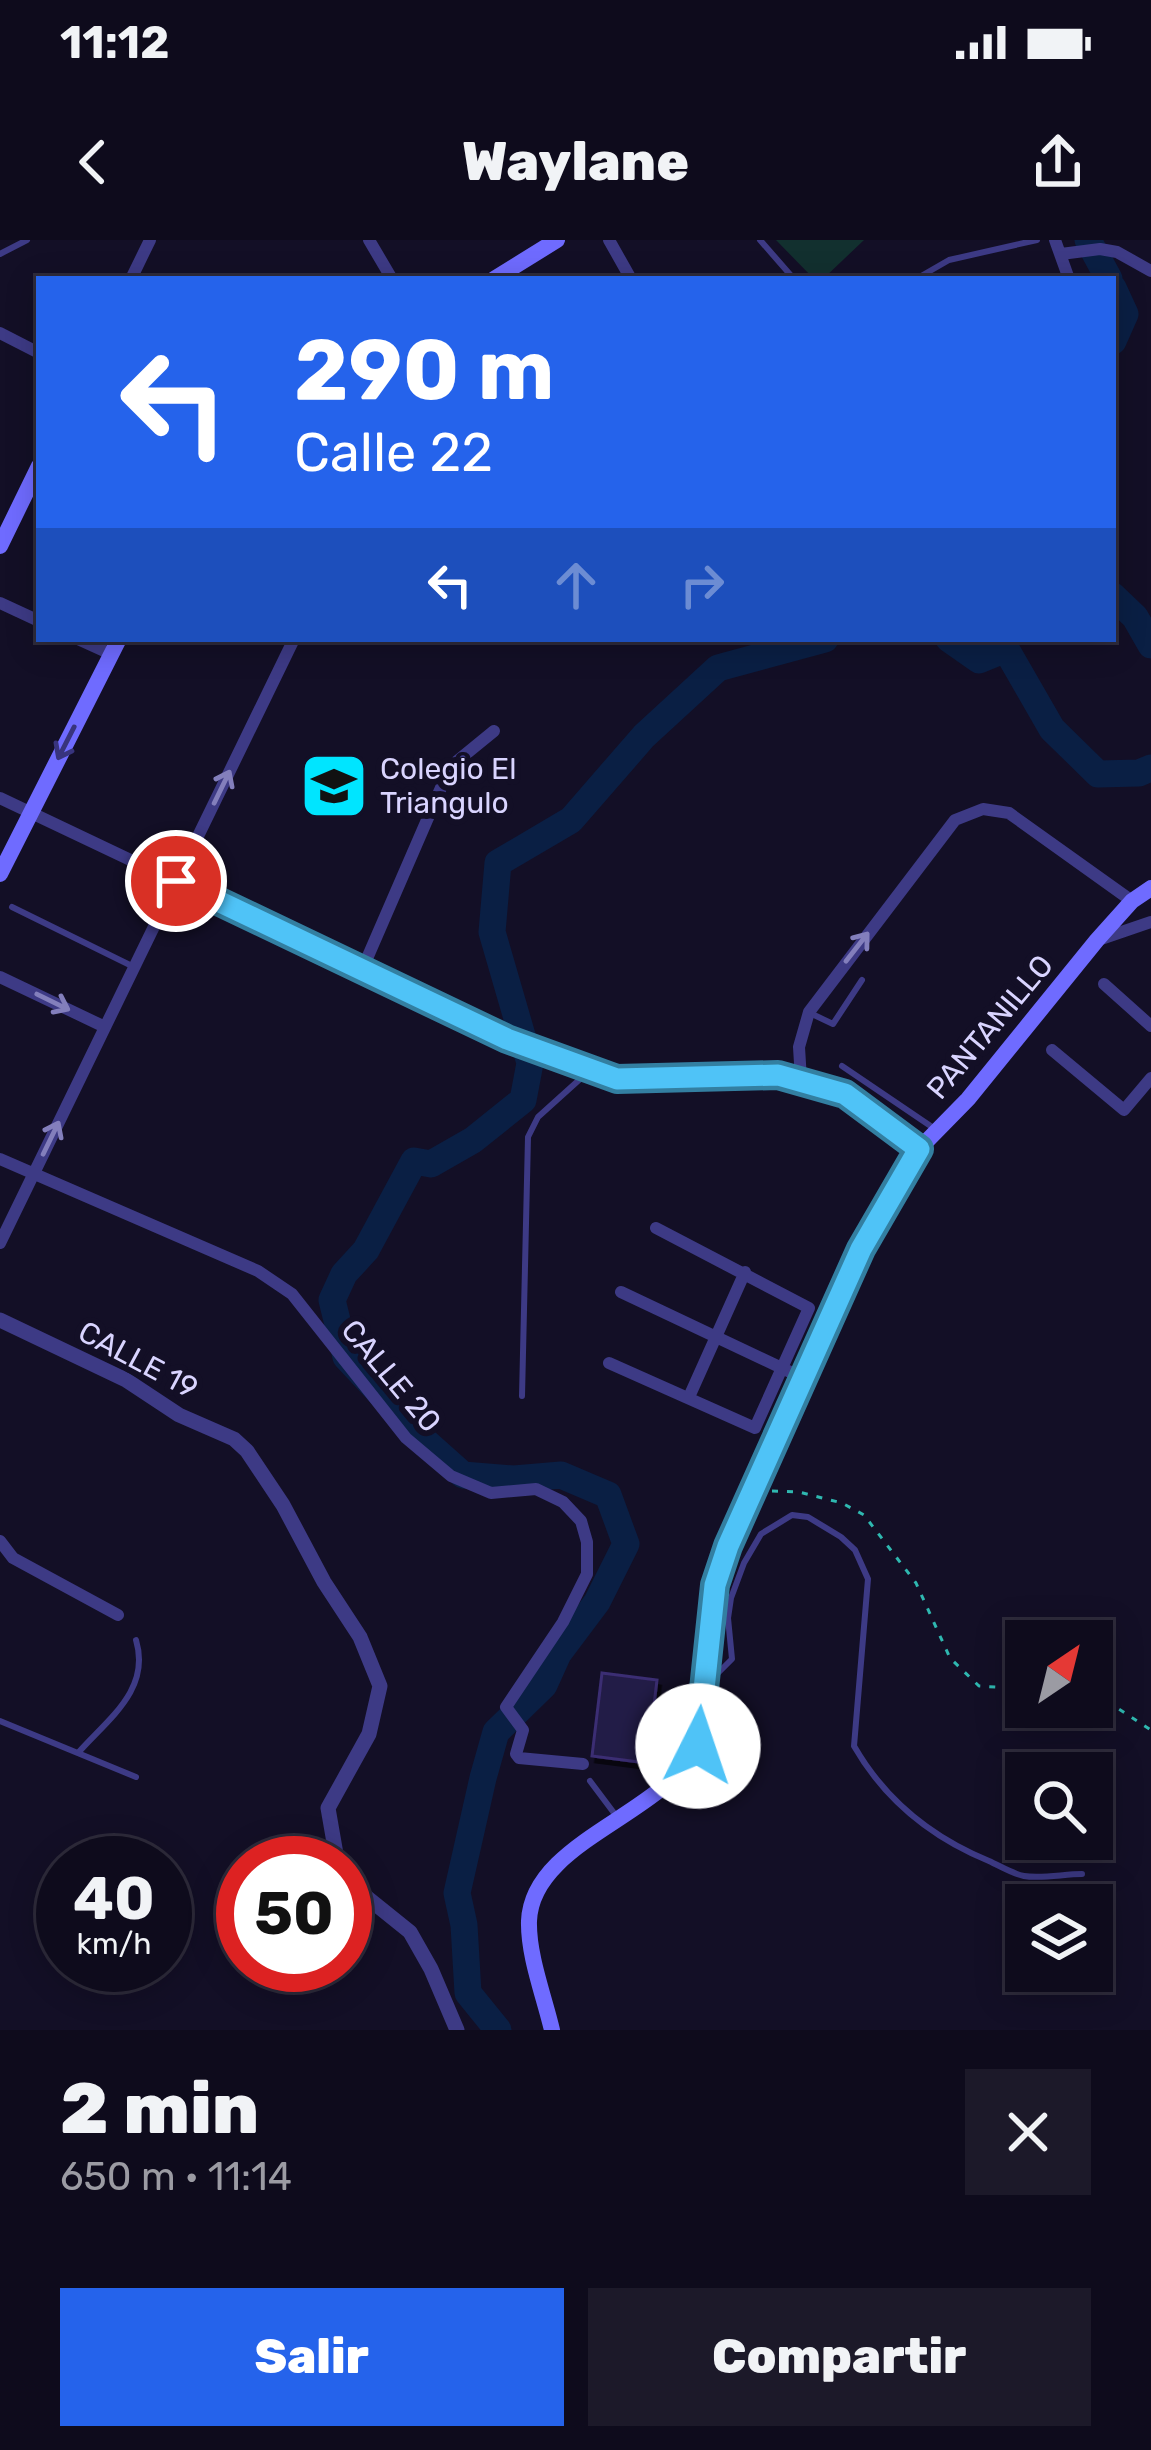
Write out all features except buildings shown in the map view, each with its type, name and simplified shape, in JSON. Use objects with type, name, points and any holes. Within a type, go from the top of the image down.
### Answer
[{"type":"main road","points":[[499,276],[557,240]]},
{"type":"main road","points":[[0,546],[36,472]]},
{"type":"main road","points":[[0,874],[115,647]]},
{"type":"main road","name":"PANTANILLO","points":[[552,2030],[529,1927],[531,1903],[544,1879],[563,1859],[619,1820],[692,1758],[698,1746],[715,1585],[861,1249],[919,1149],[1097,940],[1132,901],[1151,888]]},
{"type":"street","points":[[132,276],[150,240]]},
{"type":"street","points":[[369,240],[390,276]]},
{"type":"street","points":[[609,240],[629,276]]},
{"type":"street","points":[[1058,247],[1118,252],[1151,271]]},
{"type":"street","points":[[1058,247],[1068,276]]},
{"type":"street","points":[[0,333],[36,351]]},
{"type":"street","points":[[0,603],[36,620]]},
{"type":"street","points":[[0,1243],[293,642]]},
{"type":"street","points":[[362,970],[450,766],[494,731]]},
{"type":"street","points":[[0,798],[507,1039],[570,1064],[617,1079],[778,1075],[802,1080],[845,1094],[919,1149]]},
{"type":"street","points":[[802,1080],[800,1047],[809,1012],[955,820],[983,809],[1009,812],[1132,901]]},
{"type":"street","points":[[1097,940],[1151,922]]},
{"type":"street","points":[[0,977],[105,1028]]},
{"type":"street","points":[[1104,984],[1151,1026]]},
{"type":"street","points":[[778,1075],[800,1047]]},
{"type":"street","points":[[1052,1050],[1124,1110],[1151,1078]]},
{"type":"street","name":"CALLE 20","points":[[0,1159],[258,1271],[292,1294],[406,1438],[451,1476],[491,1492],[536,1490],[563,1502],[581,1521],[587,1574],[563,1622],[506,1707],[523,1730],[519,1758],[583,1764]]},
{"type":"street","points":[[609,1363],[754,1428],[809,1308],[656,1228]]},
{"type":"street","points":[[689,1397],[745,1272]]},
{"type":"street","points":[[621,1292],[805,1378]]},
{"type":"street","name":"CALLE 19","points":[[0,1320],[126,1380],[179,1414],[234,1438],[247,1451],[360,1637],[380,1686],[369,1734],[328,1808],[333,1836]]},
{"type":"street","points":[[0,1540],[13,1558],[118,1615]]},
{"type":"street","points":[[372,1901],[410,1932],[457,2030]]},
{"type":"lane","points":[[0,254],[25,240]]},
{"type":"lane","points":[[760,240],[791,276]]},
{"type":"lane","points":[[921,276],[949,260],[1037,240]]},
{"type":"lane","points":[[12,908],[134,967]]},
{"type":"lane","points":[[809,1012],[833,1024],[862,980]]},
{"type":"lane","points":[[842,1066],[938,1131]]},
{"type":"lane","points":[[522,1396],[528,1137],[538,1117],[590,1071]]},
{"type":"lane","points":[[702,1687],[732,1659],[731,1598],[761,1534],[792,1515],[808,1517],[855,1550],[868,1580],[854,1746],[882,1787],[938,1838],[960,1850],[1024,1876],[1082,1874]]},
{"type":"lane","points":[[78,1753],[136,1688],[140,1654],[136,1640]]},
{"type":"lane","points":[[0,1721],[136,1777]]},
{"type":"lane","points":[[590,1781],[619,1820]]},
{"type":"path","points":[[754,1490],[799,1492],[864,1514],[916,1583],[950,1658],[979,1686],[1005,1688]]},
{"type":"path","points":[[1113,1705],[1151,1730]]},
{"type":"green space","points":[[776,240],[864,240],[826,276],[811,276]]},
{"type":"waterway","points":[[1088,240],[1107,276]]},
{"type":"waterway","points":[[1116,294],[1125,314],[1116,334]]},
{"type":"waterway","points":[[1116,599],[1135,617],[1151,645]]},
{"type":"waterway","points":[[498,2030],[468,1993],[457,1893],[483,1778],[496,1732],[544,1685],[558,1654],[597,1602],[626,1544],[608,1495],[561,1475],[514,1479],[463,1475],[346,1357],[332,1300],[344,1274],[366,1250],[414,1161],[431,1164],[473,1140],[523,1100],[530,1063],[492,932],[498,863],[571,820],[644,736],[718,668],[814,642]]},
{"type":"waterway","points":[[953,642],[979,660],[1006,649],[1052,729],[1098,774],[1139,773],[1151,768]]},
{"type":"place","name":"Colegio El Triangulo","points":[[334,786]]},
{"type":"route","points":[[176,881],[507,1039],[596,1074],[617,1079],[778,1075],[821,1084],[845,1094],[919,1149],[861,1249],[728,1546],[715,1585],[698,1746]]}]
